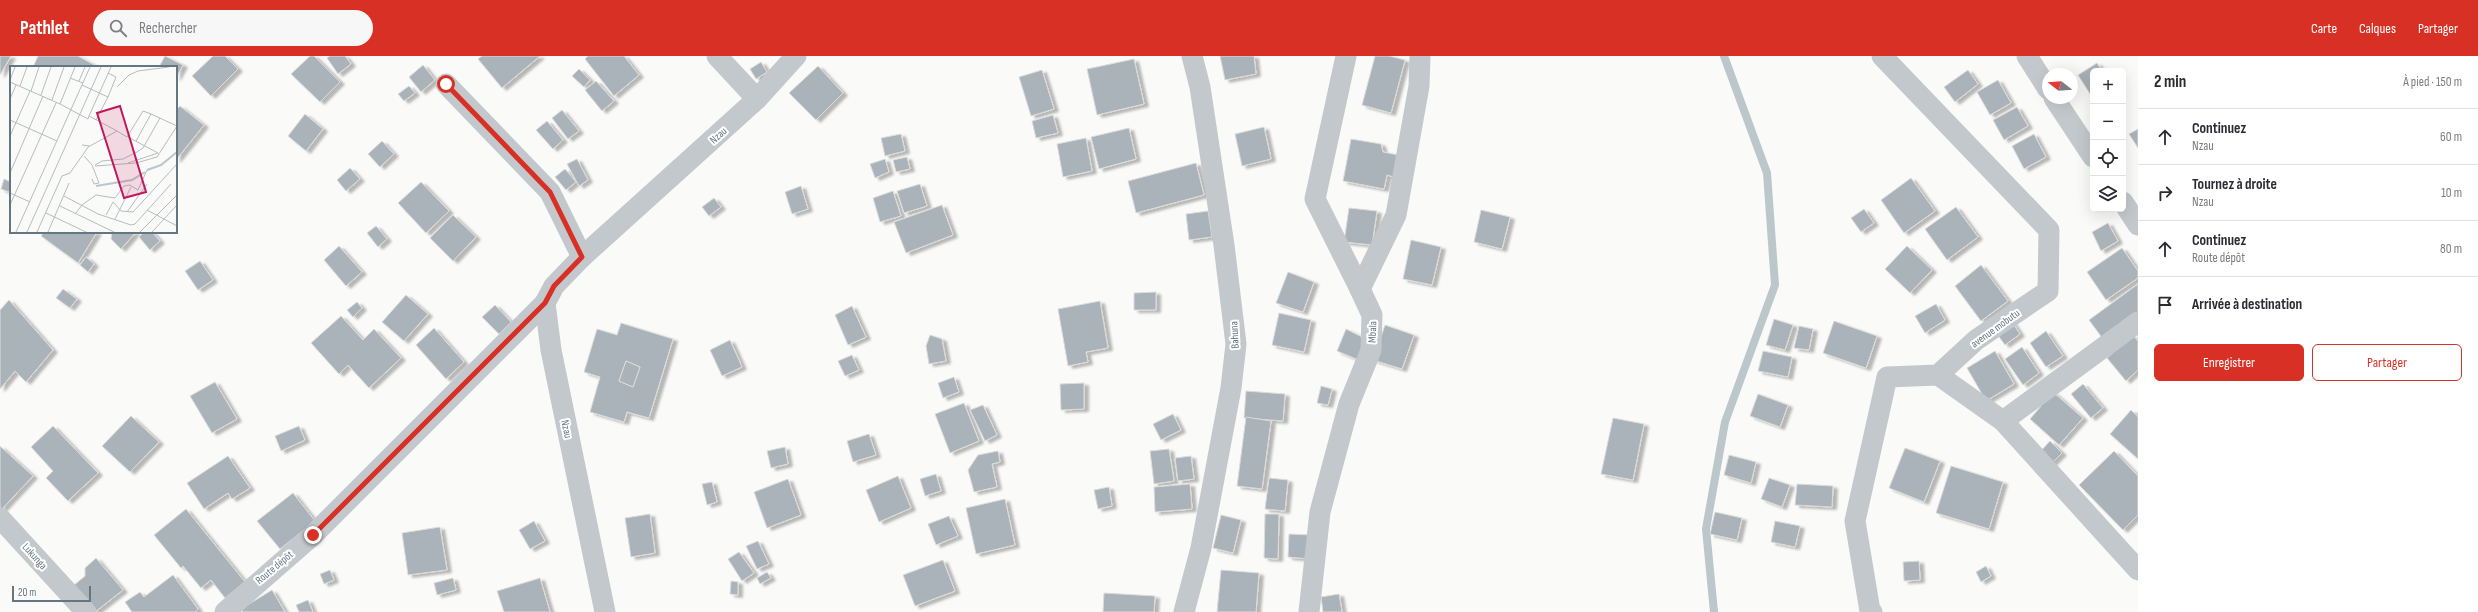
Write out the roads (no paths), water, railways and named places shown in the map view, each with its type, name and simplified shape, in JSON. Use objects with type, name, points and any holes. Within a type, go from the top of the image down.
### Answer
[{"type":"street","points":[[717,56],[757,99],[796,56]]},
{"type":"street","name":"Bahuna","points":[[1184,612],[1203,540],[1231,388],[1236,344],[1220,213],[1200,87],[1192,56]]},
{"type":"street","name":"Mbala","points":[[1309,612],[1320,512],[1349,404],[1371,350],[1372,315],[1316,199],[1346,56]]},
{"type":"street","points":[[1360,289],[1396,215],[1419,86],[1420,56]]},
{"type":"street","name":"avenue mobutu","points":[[1882,56],[2049,230],[2048,291],[1976,340],[1938,375]]},
{"type":"street","points":[[2027,56],[2042,80]]},
{"type":"street","points":[[446,84],[550,192],[582,257]]},
{"type":"street","name":"Nzau","points":[[604,612],[551,350],[545,303],[554,286],[582,257],[757,99]]},
{"type":"street","points":[[2058,104],[2090,152]]},
{"type":"street","points":[[2126,206],[2138,224]]},
{"type":"street","name":"Route dépôt","points":[[225,612],[313,535],[545,303]]},
{"type":"street","points":[[2003,421],[2138,322]]},
{"type":"street","points":[[1872,612],[1870,611],[1856,521],[1886,377],[1938,375],[2003,421],[2138,570]]},
{"type":"street","name":"Lukunga","points":[[0,518],[86,612]]},
{"type":"waterway","points":[[1714,612],[1706,529],[1725,422],[1775,285],[1767,173],[1724,56]]}]
